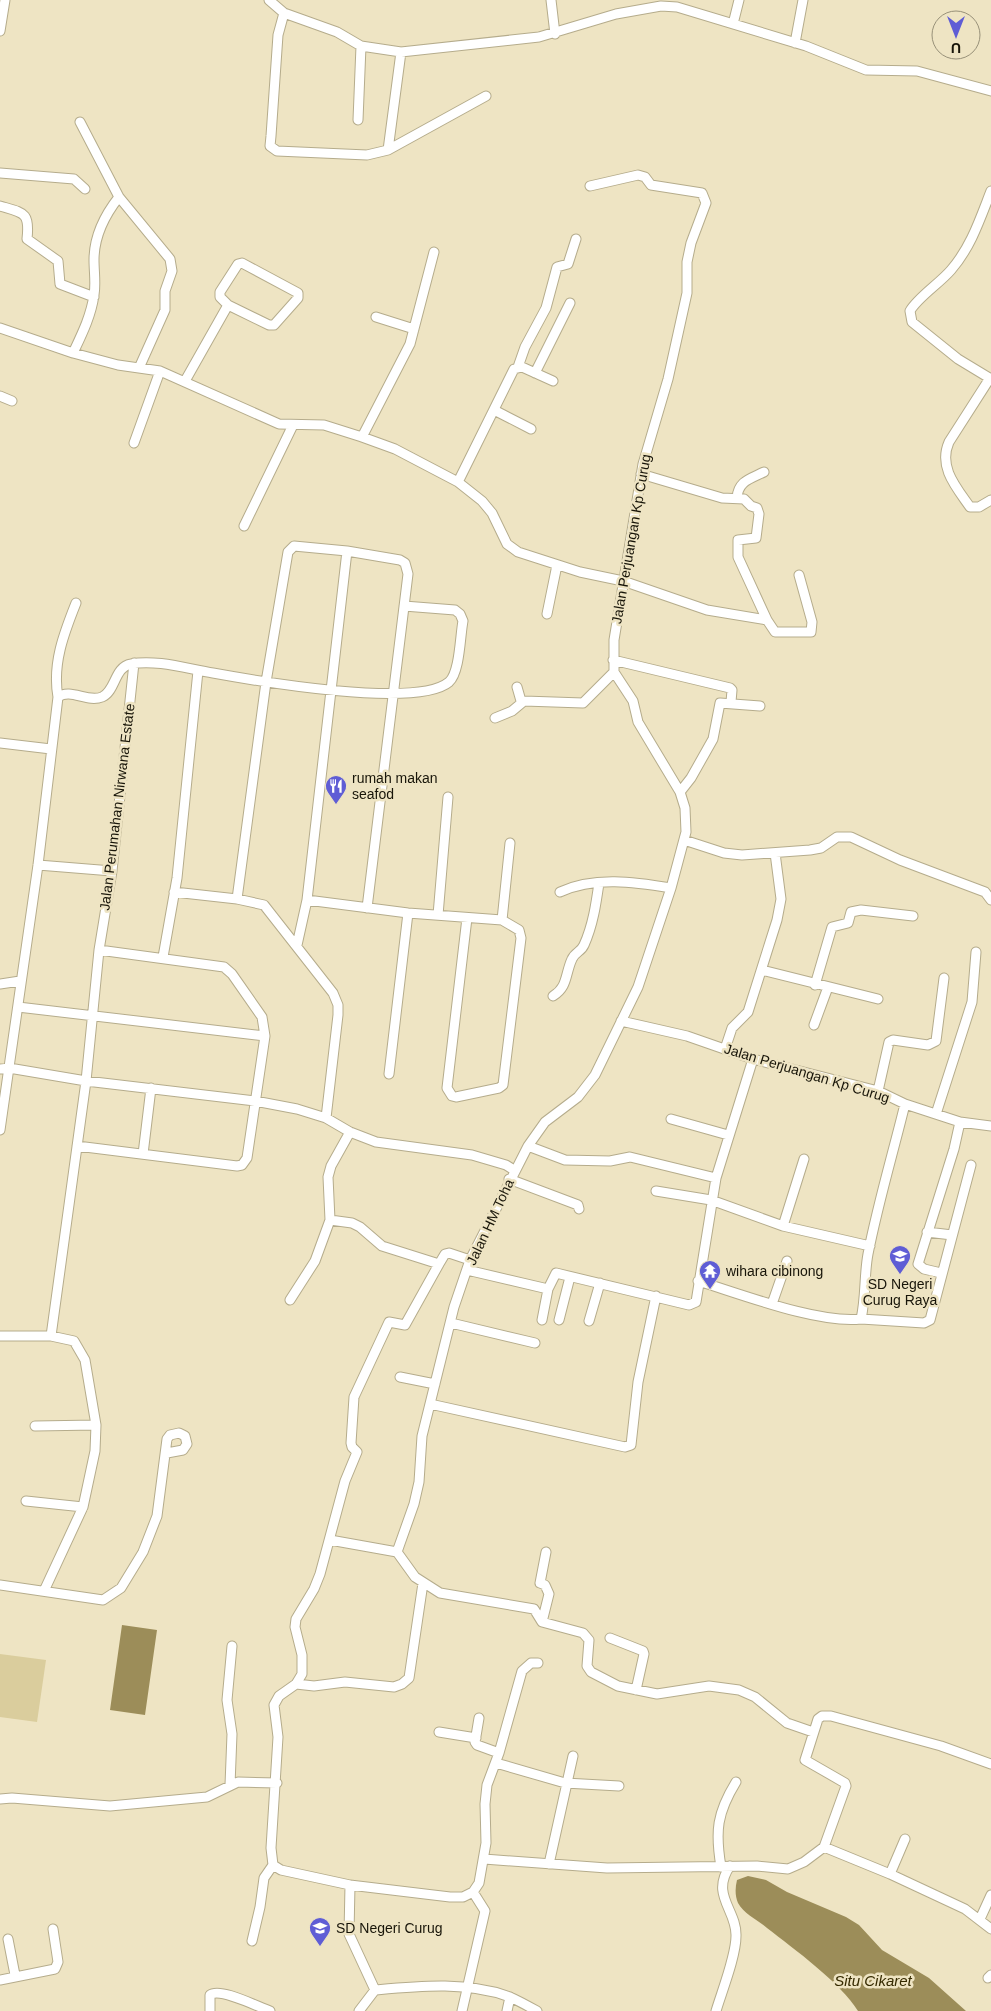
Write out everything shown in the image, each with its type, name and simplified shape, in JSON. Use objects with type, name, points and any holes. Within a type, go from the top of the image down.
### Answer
[{"type":"street","points":[[0,31],[4,0]]},
{"type":"street","points":[[269,0],[284,13],[337,32],[361,46],[401,52],[555,34],[599,18],[661,3],[692,10],[795,43],[866,70],[909,71],[939,75],[987,90]]},
{"type":"street","points":[[551,0],[555,34]]},
{"type":"street","points":[[733,24],[739,0]]},
{"type":"street","points":[[795,43],[803,0]]},
{"type":"street","points":[[284,13],[278,35],[272,149],[285,153],[367,155],[388,150],[486,96]]},
{"type":"street","points":[[358,120],[361,46]]},
{"type":"street","points":[[388,150],[401,52]]},
{"type":"street","points":[[80,122],[119,197],[170,259],[172,265],[165,291],[165,310],[139,368]]},
{"type":"street","points":[[0,173],[74,180],[85,189]]},
{"type":"street","name":"Jalan Perjuangan Kp Curug","points":[[590,186],[638,175],[645,176],[651,184],[679,187],[702,193],[706,203],[691,243],[687,262],[685,303],[668,379],[641,474],[623,582],[614,672]]},
{"type":"street","points":[[991,191],[988,208],[963,254],[951,271],[910,311],[912,322],[958,359],[990,378],[949,442],[945,450],[945,461],[948,474],[970,507],[979,507],[991,500]]},
{"type":"street","points":[[73,353],[87,323],[94,298],[94,258],[97,238],[106,216],[119,197]]},
{"type":"street","points":[[0,206],[22,212],[26,217],[29,222],[27,239],[58,261],[60,284],[94,298]]},
{"type":"street","points":[[458,482],[514,369],[518,367],[525,347],[546,308],[557,267],[568,264],[576,239]]},
{"type":"street","points":[[362,436],[394,378],[414,329],[434,252]]},
{"type":"street","points":[[242,263],[296,290],[299,296],[276,324],[272,326],[228,305],[220,297],[220,292],[238,264],[242,263]]},
{"type":"street","points":[[535,372],[570,303]]},
{"type":"street","points":[[184,382],[228,305]]},
{"type":"street","points":[[376,317],[414,329]]},
{"type":"street","points":[[0,328],[73,353],[160,372],[279,424],[324,425],[362,436],[396,449],[458,482],[492,513],[507,544],[518,552],[557,565],[623,582],[707,610],[767,620]]},
{"type":"street","points":[[518,367],[553,380]]},
{"type":"street","points":[[134,443],[160,372]]},
{"type":"street","points":[[0,396],[12,401]]},
{"type":"street","points":[[494,410],[531,429]]},
{"type":"street","points":[[244,526],[293,425]]},
{"type":"street","points":[[737,498],[742,482],[764,472]]},
{"type":"street","points":[[641,474],[722,498],[744,499],[758,510],[756,538],[740,538],[736,543],[738,557],[767,620],[777,633],[811,632],[812,630],[812,622],[799,575]]},
{"type":"street","points":[[238,899],[266,682],[288,552],[294,546],[347,551],[400,560],[405,564],[408,574],[367,908]]},
{"type":"street","points":[[297,945],[307,900],[347,551]]},
{"type":"street","points":[[547,614],[557,565]]},
{"type":"street","points":[[0,1130],[4,1068],[18,1007],[20,981],[38,865],[58,697],[56,678],[58,655],[76,603]]},
{"type":"street","points":[[58,697],[67,694],[92,698],[103,696],[108,692],[122,669],[134,663],[330,690],[393,695],[433,689],[449,682],[455,674],[463,621],[460,614],[455,610],[404,606]]},
{"type":"street","points":[[614,660],[730,688],[732,690],[731,702]]},
{"type":"street","name":"Jalan Perumahan Nirwana Estate","points":[[51,1336],[86,1081],[99,950],[112,871],[134,663]]},
{"type":"street","points":[[163,957],[174,892],[198,671]]},
{"type":"street","points":[[521,701],[583,703],[614,672],[633,701],[638,722],[680,792],[686,808],[684,840],[671,888],[634,881],[573,886],[560,892]]},
{"type":"street","points":[[517,687],[521,701]]},
{"type":"street","points":[[495,718],[512,712],[521,701]]},
{"type":"street","points":[[680,792],[691,778],[713,739],[720,703],[731,702],[760,706]]},
{"type":"street","points":[[0,743],[51,749]]},
{"type":"street","points":[[438,915],[448,797]]},
{"type":"street","points":[[684,840],[724,853],[742,855],[821,848],[837,837],[850,837],[900,860],[985,892],[991,900]]},
{"type":"street","points":[[502,920],[510,843]]},
{"type":"street","points":[[725,1049],[732,1028],[748,1012],[777,920],[781,899],[775,852]]},
{"type":"street","points":[[38,865],[112,871]]},
{"type":"street","points":[[553,996],[562,990],[572,957],[581,951],[584,944],[594,917],[599,883]]},
{"type":"street","name":"Jalan HM Toha","points":[[397,1552],[419,1482],[420,1455],[430,1404],[470,1260],[514,1170],[544,1122],[578,1097],[595,1075],[638,987],[671,888]]},
{"type":"street","points":[[174,892],[238,899],[264,904],[334,993],[338,1005],[326,1118]]},
{"type":"street","points":[[307,900],[408,914],[502,920],[519,930],[521,938],[504,1082],[499,1088],[456,1097],[452,1096],[447,1088],[467,918]]},
{"type":"street","points":[[815,985],[832,927],[848,923],[851,912],[861,910],[912,916]]},
{"type":"street","points":[[389,1074],[408,914]]},
{"type":"street","points":[[77,1146],[237,1166],[242,1165],[247,1158],[265,1036],[262,1017],[228,970],[218,966],[163,957],[99,950]]},
{"type":"street","points":[[936,1114],[972,1002],[976,952]]},
{"type":"street","points":[[762,970],[815,985],[878,999]]},
{"type":"street","points":[[878,1091],[889,1042],[893,1040],[928,1045],[936,1041],[944,978]]},
{"type":"street","points":[[0,984],[20,981]]},
{"type":"street","points":[[814,1025],[828,987]]},
{"type":"street","points":[[18,1007],[93,1014],[265,1036]]},
{"type":"street","name":"Jalan Perjuangan Kp Curug","points":[[622,1021],[687,1036],[753,1058],[878,1091],[905,1104],[960,1122],[991,1126]]},
{"type":"street","points":[[542,1320],[548,1289],[556,1273],[689,1305],[694,1304],[698,1299],[698,1281],[707,1240],[711,1200],[716,1178],[753,1058]]},
{"type":"street","points":[[4,1068],[86,1081],[255,1101],[326,1118],[350,1132],[376,1142],[480,1157],[514,1170]]},
{"type":"street","points":[[143,1154],[151,1088]]},
{"type":"street","points":[[861,1318],[865,1294],[864,1275],[905,1104]]},
{"type":"street","points":[[671,1118],[728,1135]]},
{"type":"street","points":[[941,1273],[924,1269],[918,1264],[954,1149],[960,1122]]},
{"type":"street","points":[[290,1300],[315,1261],[330,1220],[328,1177],[331,1166],[350,1132]]},
{"type":"street","points":[[528,1146],[565,1160],[610,1161],[630,1157],[716,1178]]},
{"type":"street","points":[[783,1226],[804,1159]]},
{"type":"street","points":[[698,1281],[791,1310],[851,1320],[861,1318],[924,1322],[930,1320],[971,1165]]},
{"type":"street","points":[[509,1180],[578,1205],[579,1209]]},
{"type":"street","points":[[656,1190],[711,1200],[783,1226],[870,1246]]},
{"type":"street","points":[[330,1220],[352,1223],[360,1227],[382,1246],[439,1264]]},
{"type":"street","points":[[927,1232],[952,1235]]},
{"type":"street","points":[[252,1941],[264,1878],[272,1865],[271,1848],[277,1783],[278,1737],[274,1705],[279,1696],[296,1684],[302,1674],[303,1666],[295,1627],[296,1619],[314,1589],[330,1540],[345,1481],[357,1456],[357,1452],[352,1448],[351,1442],[354,1397],[390,1322],[405,1325],[445,1254],[449,1253],[470,1260]]},
{"type":"street","points":[[772,1304],[787,1261]]},
{"type":"street","points":[[468,1270],[548,1289]]},
{"type":"street","points":[[559,1320],[570,1277]]},
{"type":"street","points":[[589,1321],[600,1283]]},
{"type":"street","points":[[430,1404],[624,1447],[630,1445],[638,1382],[656,1296]]},
{"type":"street","points":[[451,1323],[535,1343]]},
{"type":"street","points":[[0,1336],[51,1336],[74,1341],[85,1360],[96,1425],[95,1451],[83,1507],[44,1591]]},
{"type":"street","points":[[400,1376],[435,1384]]},
{"type":"street","points":[[35,1426],[96,1425]]},
{"type":"street","points":[[0,1585],[102,1600],[121,1588],[143,1552],[157,1516],[167,1453]]},
{"type":"street","points":[[26,1501],[83,1507]]},
{"type":"street","points":[[330,1540],[397,1552],[406,1566],[423,1583],[440,1592],[534,1609],[542,1622],[583,1633],[589,1640],[587,1666],[591,1672],[618,1686],[657,1694],[709,1686],[731,1688],[755,1698],[787,1723],[813,1732]]},
{"type":"street","points":[[542,1622],[548,1594],[545,1585],[540,1582],[546,1552]]},
{"type":"street","points":[[296,1684],[314,1686],[345,1682],[394,1687],[402,1684],[409,1678],[423,1583]]},
{"type":"street","points":[[610,1638],[643,1651],[644,1654],[636,1690]]},
{"type":"street","points":[[230,1785],[232,1734],[227,1700],[232,1646]]},
{"type":"street","points":[[272,1865],[281,1870],[350,1885],[450,1897],[463,1897],[473,1892],[479,1883],[484,1859],[486,1794],[522,1671],[531,1663],[538,1663]]},
{"type":"street","points":[[484,1859],[607,1868],[725,1867],[788,1869],[804,1862],[824,1847],[846,1786],[836,1777],[805,1760],[818,1719],[822,1716],[831,1716],[941,1746],[991,1764]]},
{"type":"street","points":[[479,1718],[476,1738],[477,1745],[499,1753]]},
{"type":"street","points":[[439,1732],[476,1738]]},
{"type":"street","points":[[549,1864],[565,1783],[573,1756]]},
{"type":"street","points":[[496,1763],[565,1783],[619,1786]]},
{"type":"street","points":[[0,1799],[12,1798],[110,1806],[207,1797],[222,1792],[230,1785],[249,1782],[277,1783]]},
{"type":"street","points":[[716,2011],[737,1935],[723,1894],[725,1867],[717,1844],[718,1821],[723,1803],[736,1782]]},
{"type":"street","points":[[890,1874],[906,1839]]},
{"type":"street","points":[[824,1847],[890,1874],[965,1909],[991,1929]]},
{"type":"street","points":[[350,1885],[349,1934],[375,1990]]},
{"type":"street","points":[[462,2011],[485,1910],[473,1892]]},
{"type":"street","points":[[980,1919],[991,1895]]},
{"type":"street","points":[[0,1980],[15,1975],[55,1969],[58,1966],[53,1929]]},
{"type":"street","points":[[8,1939],[15,1975]]},
{"type":"street","points":[[359,2011],[375,1990],[418,1986],[466,1988],[510,1997],[538,2011]]},
{"type":"street","points":[[210,2011],[210,1994],[214,1992],[223,1992],[270,2011]]},
{"type":"street","points":[[507,2011],[510,1997]]},
{"type":"shaded area","points":[[0,1654],[46,1660],[37,1722],[0,1717]]},
{"type":"water","points":[[122,1625],[157,1630],[145,1715],[110,1710]]},
{"type":"water","name":"Situ Cikaret","points":[[748,1876],[766,1880],[787,1892],[846,1917],[859,1925],[882,1950],[929,1978],[966,2011],[858,2011],[829,1978],[747,1914],[741,1907],[736,1895],[737,1880]]},
{"type":"place","name":"rumah makan seafod","points":[[336,805]]},
{"type":"place","name":"SD Negeri Curug Raya","points":[[900,1275]]},
{"type":"place","name":"wihara cibinong","points":[[710,1290]]},
{"type":"place","name":"SD Negeri Curug","points":[[320,1947]]}]
